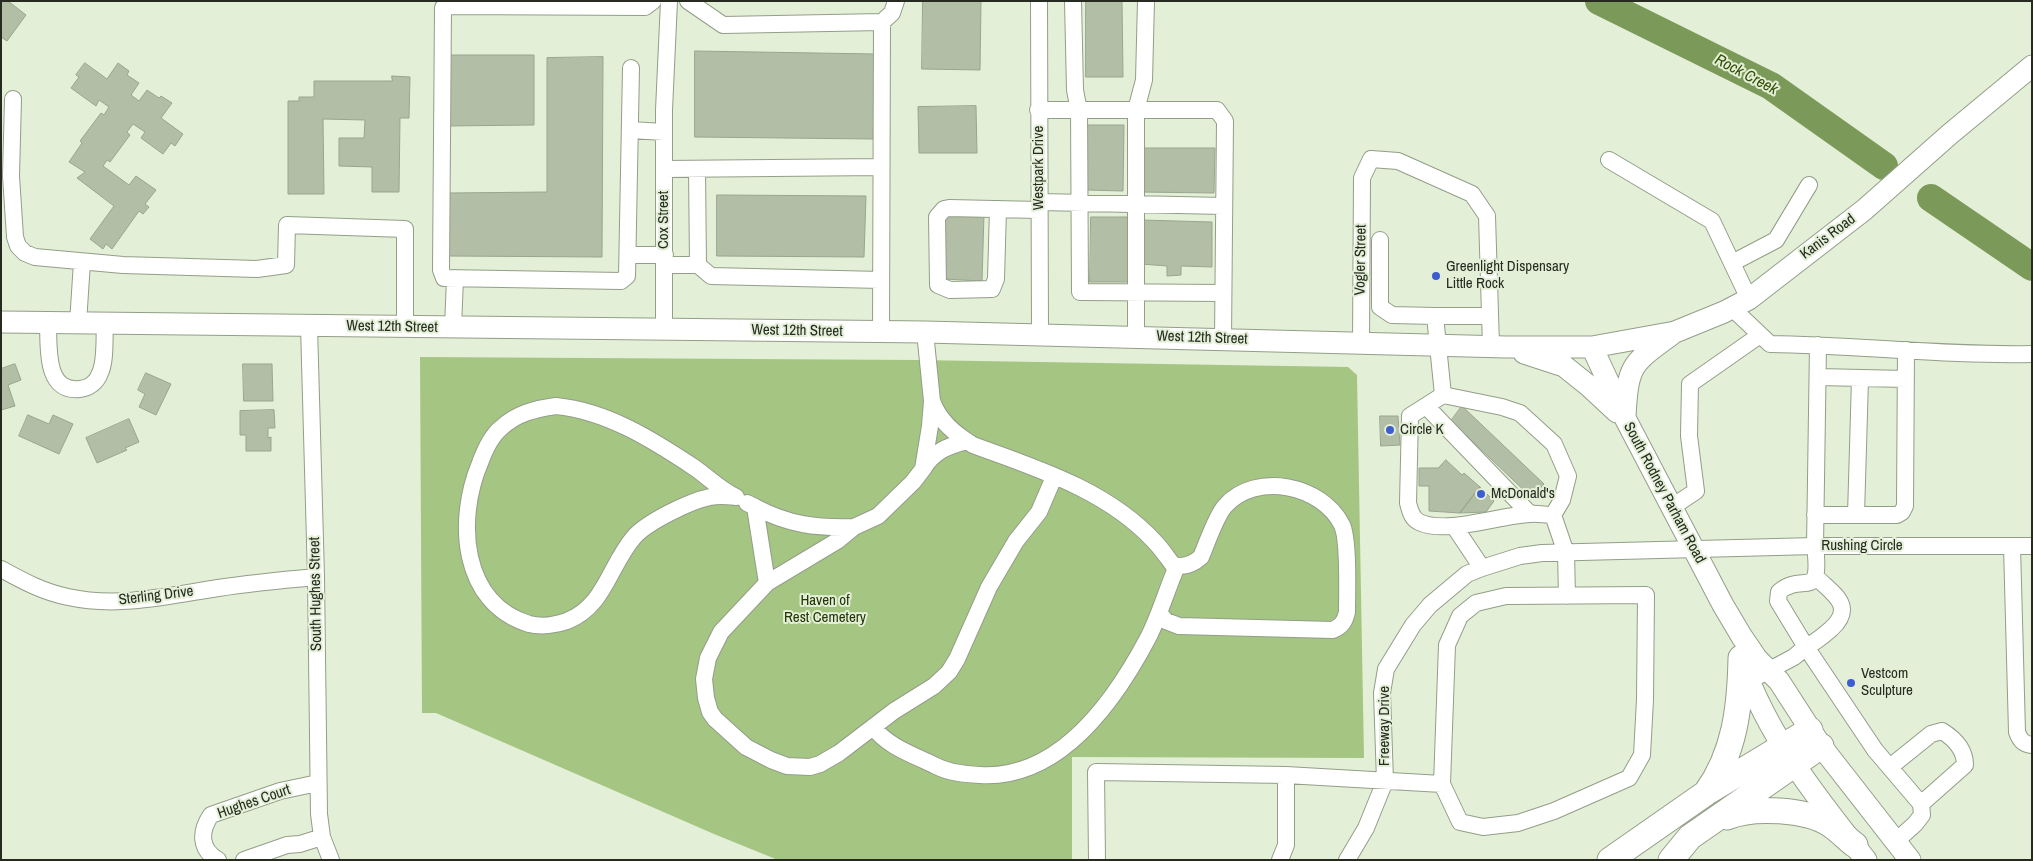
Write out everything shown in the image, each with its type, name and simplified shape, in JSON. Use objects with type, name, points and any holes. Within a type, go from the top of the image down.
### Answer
[{"type":"highway","points":[[1706,793],[1714,782],[1726,757],[1733,735],[1740,701],[1741,648]]},
{"type":"highway","points":[[1610,860],[1706,793],[1788,755],[1815,738]]},
{"type":"highway","points":[[1671,860],[1690,837],[1788,755]]},
{"type":"highway","points":[[1706,825],[1736,813],[1765,810],[1780,811],[1805,816],[1831,825],[1861,853]]},
{"type":"main road","name":"Kanis Road","points":[[1592,347],[1675,332],[1740,303],[1864,210],[2032,66]]},
{"type":"main road","name":"West 12th Street","points":[[1,322],[925,332],[1592,347]]},
{"type":"main road","points":[[1625,418],[1627,384],[1636,363],[1641,357],[1675,332]]},
{"type":"main road","points":[[1499,346],[1564,366],[1625,418]]},
{"type":"main road","name":"South Rodney Parham Road","points":[[1592,347],[1625,418],[1672,507],[1741,648],[1749,682],[1757,701],[1788,755],[1824,807],[1861,853]]},
{"type":"main road","name":"South Rodney Parham Road","points":[[1741,648],[1752,652],[1779,681],[1815,738],[1910,860]]},
{"type":"street","points":[[631,68],[627,276],[621,281],[444,278],[441,270],[443,8],[467,3],[645,8],[653,1]]},
{"type":"street","name":"Cox Street","points":[[664,329],[664,110],[669,1]]},
{"type":"street","points":[[688,1],[723,25],[882,22],[892,13],[896,1]]},
{"type":"street","name":"Westpark Drive","points":[[1039,1],[1040,334]]},
{"type":"street","points":[[1072,1],[1075,90],[1079,111],[1080,292],[1223,293]]},
{"type":"street","points":[[1136,336],[1136,110],[1144,80],[1146,1]]},
{"type":"street","points":[[880,332],[882,22]]},
{"type":"street","points":[[13,99],[12,176],[15,237],[18,246],[25,253],[35,257],[82,262],[257,269],[286,265],[287,225],[405,228],[405,326]]},
{"type":"street","points":[[1038,110],[1217,110],[1221,113],[1225,121],[1223,339]]},
{"type":"street","points":[[630,130],[664,132]]},
{"type":"street","name":"Vogler Street","points":[[1360,342],[1362,178],[1371,160],[1398,161],[1472,194],[1487,216],[1490,316]]},
{"type":"street","points":[[1609,160],[1712,221],[1732,263],[1740,303],[1760,335],[1770,344],[1818,345],[1950,354],[2032,354]]},
{"type":"street","points":[[664,169],[881,166]]},
{"type":"street","points":[[697,169],[698,265]]},
{"type":"street","points":[[1732,263],[1776,240],[1809,185]]},
{"type":"street","points":[[998,209],[996,278],[992,289],[945,289],[938,285],[936,281],[937,217],[940,212],[949,208],[998,209],[1080,203],[1224,206]]},
{"type":"street","points":[[1380,240],[1380,307],[1392,315],[1490,316],[1499,346]]},
{"type":"street","points":[[628,255],[698,265],[711,276],[881,280]]},
{"type":"street","points":[[78,323],[82,262]]},
{"type":"street","points":[[454,328],[455,278]]},
{"type":"street","points":[[1435,316],[1444,395]]},
{"type":"street","points":[[48,322],[51,370],[60,383],[75,389],[91,385],[102,371],[105,323]]},
{"type":"street","name":"South Hughes Street","points":[[309,326],[316,577],[319,814],[322,837],[331,860]]},
{"type":"street","points":[[922,468],[930,426],[932,401],[925,332]]},
{"type":"street","points":[[1672,507],[1696,490],[1689,436],[1690,384],[1760,335]]},
{"type":"street","points":[[1818,345],[1815,515],[1815,546],[1818,568],[1816,577],[1808,584],[1786,586],[1778,592],[1778,601],[1875,750],[1921,804],[1922,815],[1895,842]]},
{"type":"street","points":[[1815,515],[1897,516],[1902,512],[1905,506],[1906,350]]},
{"type":"street","points":[[1818,378],[1906,379]]},
{"type":"street","points":[[1856,515],[1860,378]]},
{"type":"street","points":[[1553,515],[1530,514],[1454,526],[1427,525],[1417,521],[1411,514],[1408,503],[1410,416],[1444,395],[1502,407],[1520,413],[1554,444],[1568,476],[1562,500],[1553,515],[1566,553],[1567,596]]},
{"type":"street","points":[[932,401],[935,411],[941,419],[967,441],[1075,484],[1106,502],[1144,531],[1173,565],[1178,566],[1196,562],[1201,557],[1221,511],[1236,496],[1254,487],[1286,486],[1314,498],[1331,510],[1343,527],[1347,612],[1345,620],[1339,627],[1333,630],[1179,626],[1166,621],[1159,613]]},
{"type":"street","points":[[736,497],[722,495],[708,497],[652,522],[632,538],[597,599],[578,616],[560,624],[532,624],[516,619],[498,608],[486,594],[474,572],[470,556],[467,516],[470,494],[482,457],[500,428],[525,412],[556,406],[574,408],[604,416],[677,456],[728,493],[788,521],[812,526],[854,527]]},
{"type":"street","points":[[1426,406],[1530,514]]},
{"type":"street","points":[[967,441],[948,446],[937,452],[922,468],[913,482],[878,516],[854,527],[836,541],[767,583],[721,632],[708,658],[704,679],[706,698],[710,712],[715,719],[746,747],[770,760],[787,766],[810,767],[820,764],[840,754],[873,727],[934,686],[958,659],[989,587],[1016,540],[1039,512],[1054,477]]},
{"type":"street","points":[[755,507],[767,583]]},
{"type":"street","points":[[1454,526],[1482,568]]},
{"type":"street","name":"Rushing Circle","points":[[1693,549],[1815,546],[2032,546]]},
{"type":"street","points":[[2012,546],[2017,732],[2021,741],[2032,744]]},
{"type":"street","name":"Freeway Drive","points":[[1347,860],[1366,828],[1385,781],[1382,693],[1386,669],[1412,625],[1430,605],[1467,574],[1520,556],[1542,553],[1693,549]]},
{"type":"street","points":[[873,727],[879,735],[891,744],[945,770],[990,776],[1025,769],[1043,761],[1085,728],[1102,711],[1125,678],[1150,635],[1178,566]]},
{"type":"street","name":"Sterling Drive","points":[[1,570],[45,591],[99,602],[123,602],[262,582],[316,577]]},
{"type":"street","points":[[1749,682],[1794,657],[1806,646],[1816,642],[1840,620],[1843,611],[1841,603],[1816,577]]},
{"type":"street","points":[[1646,595],[1645,700],[1642,755],[1630,778],[1554,811],[1518,823],[1483,827],[1460,822],[1442,784],[1447,645],[1460,616],[1476,603],[1506,596],[1646,595]]},
{"type":"street","points":[[1890,767],[1931,734],[1942,732],[1952,737],[1965,755],[1965,765],[1921,804]]},
{"type":"street","points":[[1097,860],[1096,772],[1286,775],[1442,784]]},
{"type":"street","points":[[1280,860],[1286,845],[1286,775]]},
{"type":"street","name":"Hughes Court","points":[[218,860],[208,852],[202,838],[205,824],[212,815],[280,791],[318,783]]},
{"type":"street","points":[[244,860],[287,845],[300,844],[322,837]]},
{"type":"green space","name":"Haven of Rest Cemetery","points":[[420,357],[916,360],[1348,367],[1357,375],[1364,758],[1072,757],[1072,860],[778,860],[436,713],[422,713]]},
{"type":"building","points":[[1,1],[8,1],[26,15],[7,41],[1,37]]},
{"type":"building","points":[[923,1],[981,1],[980,70],[922,69]]},
{"type":"building","points":[[1086,1],[1122,1],[1123,77],[1086,77]]},
{"type":"building","points":[[695,51],[876,54],[873,139],[695,137]]},
{"type":"building","points":[[448,55],[534,55],[534,125],[448,126]]},
{"type":"building","points":[[603,57],[602,257],[449,256],[449,193],[547,192],[547,58]]},
{"type":"building","points":[[85,63],[107,79],[118,63],[129,71],[127,75],[139,83],[131,95],[139,101],[147,90],[159,98],[161,96],[172,103],[161,118],[183,134],[175,146],[171,143],[163,154],[141,138],[145,132],[133,124],[127,132],[130,135],[110,162],[107,160],[103,166],[129,185],[136,176],[156,190],[145,204],[149,207],[143,214],[139,211],[112,249],[106,244],[103,249],[90,239],[114,206],[77,178],[85,172],[69,162],[82,143],[80,141],[101,113],[104,115],[109,107],[99,100],[96,106],[71,88],[79,77],[76,75]]},
{"type":"building","points":[[392,76],[410,77],[409,118],[400,118],[399,192],[372,192],[372,167],[339,166],[339,138],[364,138],[365,120],[323,119],[324,194],[288,194],[288,101],[299,101],[299,97],[314,97],[314,81],[392,81]]},
{"type":"building","points":[[976,106],[977,153],[919,153],[918,107]]},
{"type":"building","points":[[1086,125],[1124,125],[1123,191],[1087,190]]},
{"type":"building","points":[[1139,148],[1215,148],[1214,193],[1138,192]]},
{"type":"building","points":[[717,195],[866,196],[864,257],[717,256]]},
{"type":"building","points":[[945,213],[984,214],[982,281],[944,279]]},
{"type":"building","points":[[1091,217],[1129,217],[1128,282],[1090,282]]},
{"type":"building","points":[[1141,220],[1212,222],[1212,267],[1181,266],[1181,275],[1167,276],[1167,266],[1141,264]]},
{"type":"building","points":[[15,364],[21,380],[8,385],[15,406],[1,410],[1,369]]},
{"type":"building","points":[[243,364],[272,364],[273,401],[244,401]]},
{"type":"building","points":[[146,373],[171,384],[156,415],[139,407],[145,394],[138,390]]},
{"type":"building","name":"Circle K","points":[[1462,406],[1544,484],[1532,498],[1451,421]]},
{"type":"building","points":[[274,410],[275,428],[268,428],[268,438],[271,437],[271,451],[246,451],[246,435],[240,435],[240,411]]},
{"type":"building","points":[[28,415],[49,424],[53,415],[73,424],[59,454],[19,436]]},
{"type":"building","name":"Circle K","points":[[1380,416],[1398,416],[1400,445],[1381,446]]},
{"type":"building","points":[[129,419],[139,442],[125,448],[127,450],[97,463],[86,438]]},
{"type":"building","name":"Circle K","points":[[1446,460],[1462,475],[1464,473],[1480,487],[1460,513],[1429,511],[1429,486],[1419,486],[1419,468],[1438,468]]},
{"type":"building","name":"McDonald's","points":[[1480,487],[1494,501],[1486,512],[1460,513]]},
{"type":"waterway","name":"Rock Creek","points":[[1599,1],[1771,86],[1884,166]]},
{"type":"waterway","name":"Rock Creek","points":[[1931,198],[2032,267]]},
{"type":"place","name":"Greenlight Dispensary Little Rock","points":[[1436,276]]},
{"type":"place","name":"Circle K","points":[[1390,430]]},
{"type":"place","name":"McDonald's","points":[[1481,494]]},
{"type":"place","name":"Vestcom Sculpture","points":[[1851,683]]}]
